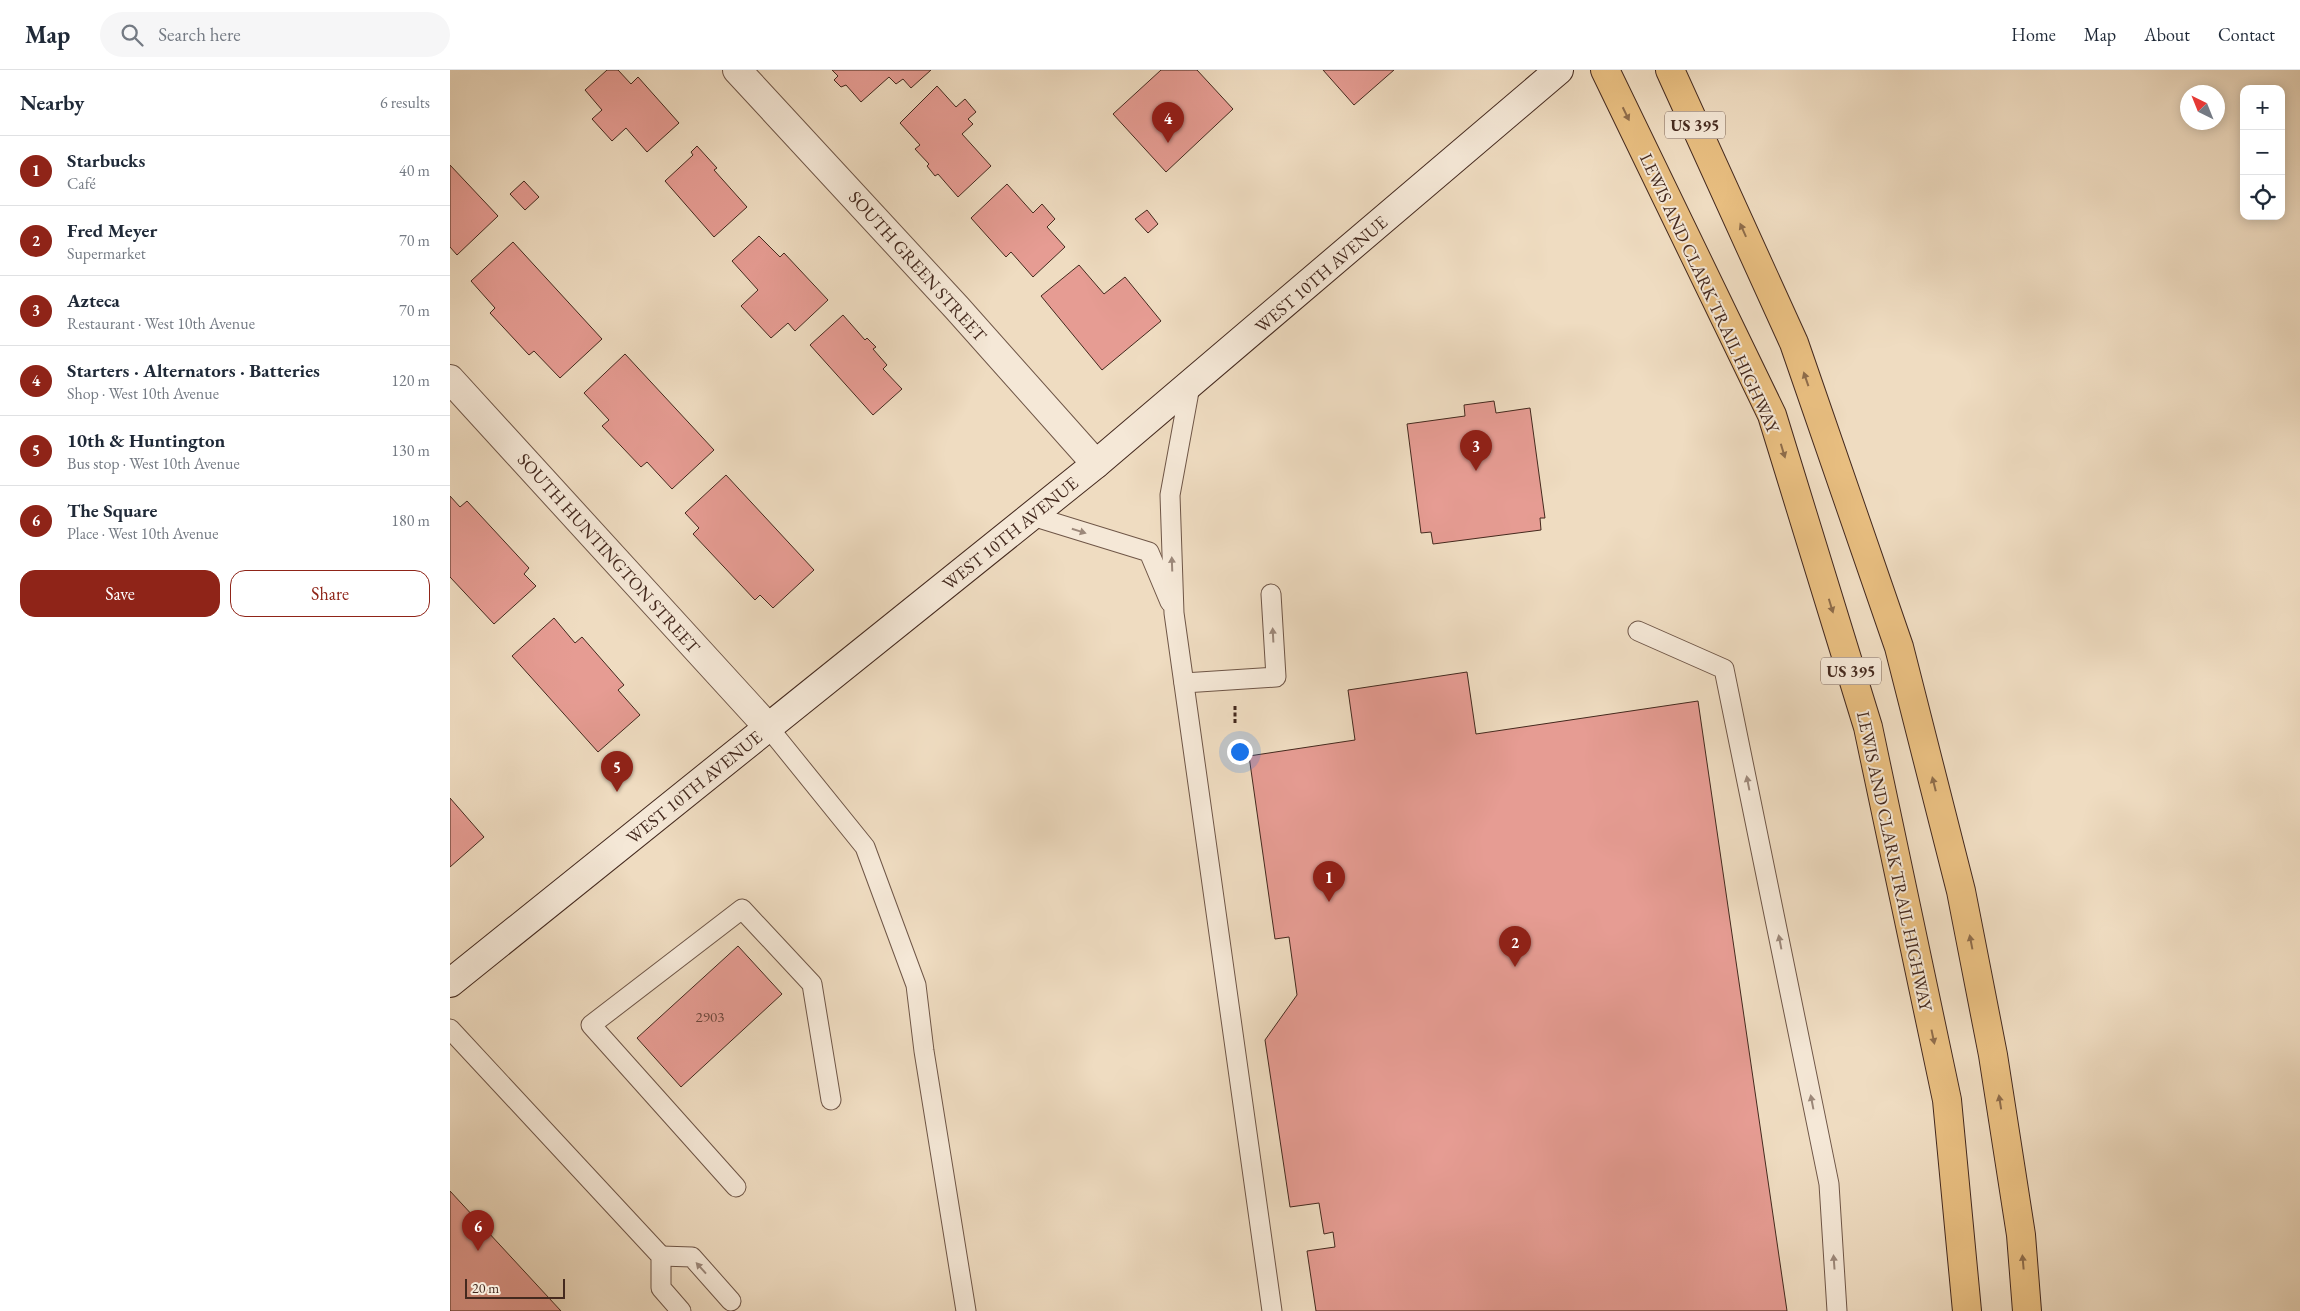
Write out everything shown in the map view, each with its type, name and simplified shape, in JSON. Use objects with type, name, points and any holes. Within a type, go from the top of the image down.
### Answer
[{"type":"highway","name":"LEWIS AND CLARK TRAIL HIGHWAY","points":[[1604,70],[1772,415],[1868,727],[1947,1100],[1967,1311]]},
{"type":"highway","name":"US 395","points":[[1670,70],[1794,343],[1899,647],[1961,891],[1993,1055],[2020,1235],[2027,1311]]},
{"type":"main road","name":"SOUTH GREEN STREET","points":[[738,70],[957,308],[1096,464]]},
{"type":"main road","name":"WEST 10TH AVENUE","points":[[450,983],[1096,464],[1560,70]]},
{"type":"main road","name":"SOUTH HUNTINGTON STREET","points":[[450,379],[768,727]]},
{"type":"lane","points":[[1190,386],[1170,495],[1174,613],[1272,1311]]},
{"type":"lane","points":[[1032,516],[1149,552],[1174,613]]},
{"type":"lane","points":[[1184,683],[1276,677],[1271,594]]},
{"type":"lane","points":[[1638,631],[1724,669],[1829,1184],[1837,1311]]},
{"type":"lane","points":[[768,727],[865,847],[916,985],[924,1051],[966,1311]]},
{"type":"lane","points":[[736,1188],[591,1025],[742,909],[812,984],[830,1100]]},
{"type":"lane","points":[[450,1029],[661,1256],[661,1288],[681,1311]]},
{"type":"lane","points":[[661,1256],[692,1257],[731,1301]]},
{"type":"building","points":[[607,70],[618,70],[631,84],[638,77],[679,123],[647,152],[626,128],[612,141],[592,119],[602,110],[585,90]]},
{"type":"building","points":[[832,70],[931,70],[911,88],[903,79],[896,84],[889,77],[861,102],[846,85],[841,87],[834,80],[838,76]]},
{"type":"building","points":[[1161,70],[1197,70],[1233,109],[1166,172],[1113,114]]},
{"type":"building","points":[[1323,70],[1394,70],[1354,105]]},
{"type":"building","points":[[937,86],[956,107],[965,99],[976,112],[968,119],[973,124],[962,134],[991,166],[958,197],[938,174],[935,176],[927,166],[929,164],[915,149],[920,145],[900,123]]},
{"type":"building","points":[[697,146],[717,168],[714,170],[747,207],[714,237],[665,181],[693,155],[691,152]]},
{"type":"building","points":[[450,165],[498,216],[457,255],[450,247]]},
{"type":"building","points":[[524,181],[539,197],[525,210],[510,194]]},
{"type":"building","points":[[1007,184],[1033,213],[1042,204],[1055,219],[1047,227],[1065,247],[1033,277],[1011,252],[1006,257],[971,218]]},
{"type":"building","points":[[1147,210],[1158,224],[1148,233],[1135,219]]},
{"type":"building","points":[[759,236],[780,257],[784,253],[828,300],[795,331],[788,323],[771,338],[741,306],[758,290],[732,261]]},
{"type":"building","points":[[513,242],[602,339],[560,378],[534,351],[529,355],[490,313],[495,308],[471,281]]},
{"type":"building","points":[[1079,265],[1104,294],[1125,277],[1161,321],[1102,370],[1041,296]]},
{"type":"building","points":[[843,315],[865,340],[867,338],[876,347],[873,349],[887,365],[883,369],[902,389],[873,415],[810,345]]},
{"type":"building","points":[[625,354],[714,450],[672,489],[647,462],[641,467],[602,426],[609,420],[584,393]]},
{"type":"building","points":[[1494,401],[1496,413],[1530,408],[1545,518],[1540,518],[1541,530],[1433,544],[1431,532],[1421,533],[1407,424],[1465,416],[1464,405]]},
{"type":"building","points":[[726,475],[814,570],[773,608],[760,595],[755,600],[693,534],[699,528],[685,513]]},
{"type":"building","points":[[450,496],[460,507],[467,501],[529,568],[524,574],[536,586],[494,624],[450,577]]},
{"type":"building","points":[[554,618],[575,643],[582,637],[624,685],[618,690],[640,715],[598,752],[512,656]]},
{"type":"building","points":[[1467,672],[1476,734],[1698,701],[1787,1311],[1316,1311],[1307,1251],[1335,1247],[1333,1232],[1324,1234],[1319,1203],[1290,1207],[1265,1040],[1297,995],[1289,937],[1275,939],[1249,756],[1355,740],[1348,690]]},
{"type":"building","points":[[450,798],[484,837],[450,867]]},
{"type":"building","points":[[738,946],[782,994],[681,1087],[637,1038]]},
{"type":"building","points":[[450,1191],[561,1311],[450,1311]]},
{"type":"place","name":"Starters · Alternators · Batteries","points":[[1168,143]]},
{"type":"place","name":"Azteca","points":[[1476,471]]},
{"type":"place","name":"10th & Huntington","points":[[617,792]]},
{"type":"place","name":"Starbucks","points":[[1329,902]]},
{"type":"place","name":"Fred Meyer","points":[[1515,967]]},
{"type":"place","name":"The Square","points":[[478,1251]]}]
